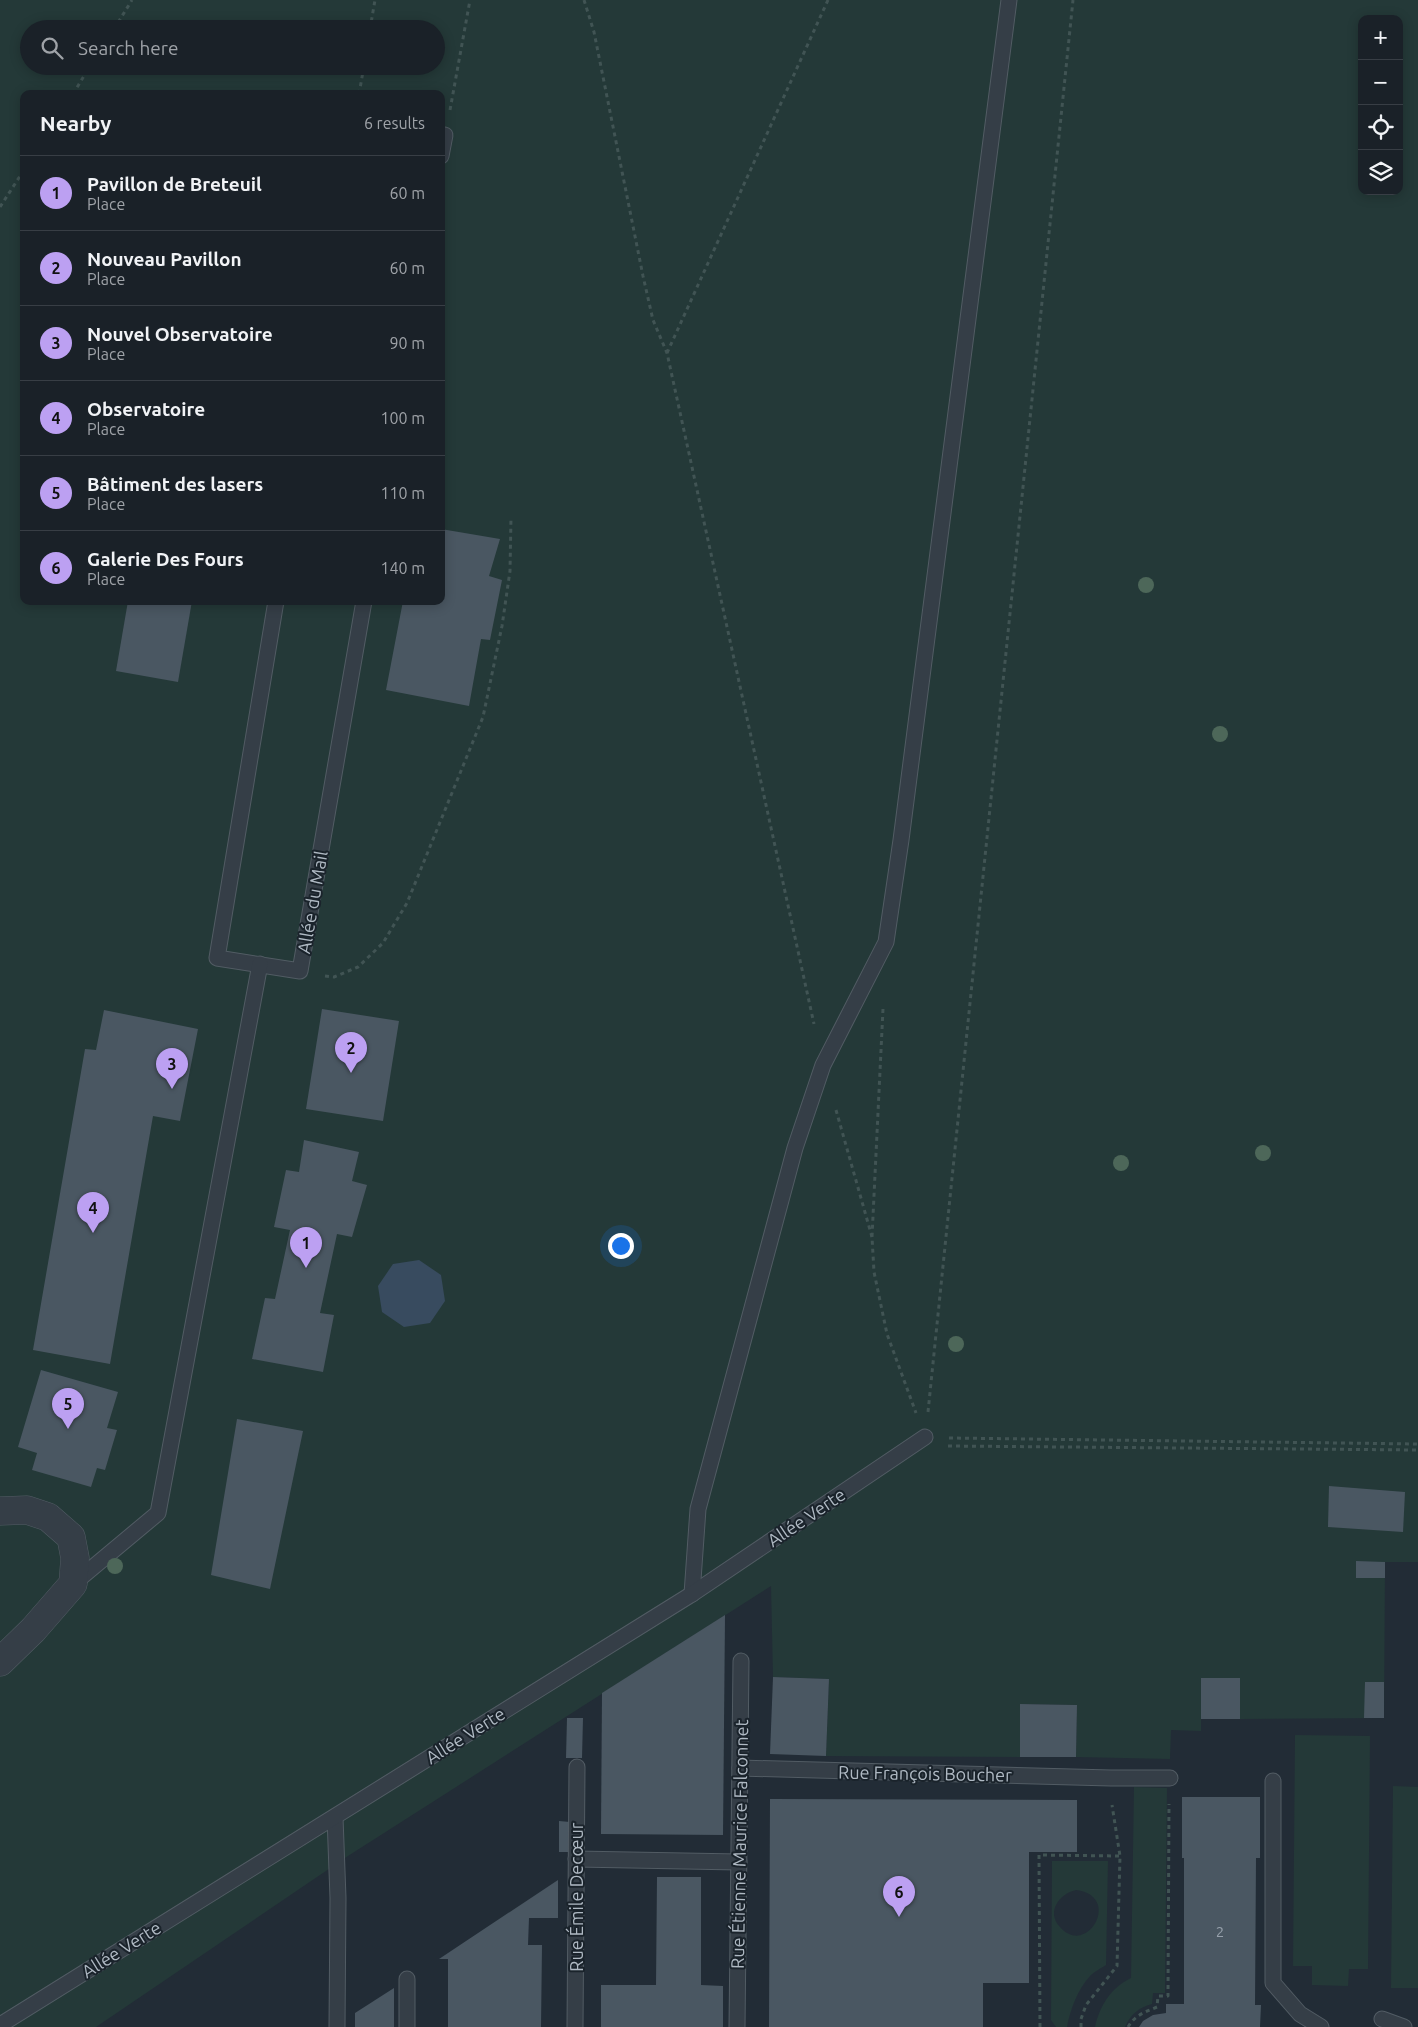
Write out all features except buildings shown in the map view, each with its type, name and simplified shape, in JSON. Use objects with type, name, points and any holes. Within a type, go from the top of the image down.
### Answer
[{"type":"street","points":[[0,1511],[27,1510],[48,1517],[71,1537],[76,1558],[72,1584],[33,1630],[0,1662]]},
{"type":"lane","points":[[692,1594],[698,1509],[795,1148],[823,1065],[886,942],[905,810],[1009,0]]},
{"type":"lane","name":"Allée du Mail","points":[[275,605],[217,958],[300,971],[363,605]]},
{"type":"lane","points":[[72,1584],[158,1513],[260,964]]},
{"type":"lane","name":"Allée Verte","points":[[0,2025],[692,1594],[925,1437]]},
{"type":"lane","name":"Rue Étienne Maurice Falconnet","points":[[737,2027],[741,1661]]},
{"type":"lane","name":"Rue Émile Decœur","points":[[575,2027],[577,1766]]},
{"type":"lane","name":"Rue François Boucher","points":[[740,1768],[1170,1778]]},
{"type":"lane","points":[[1273,1780],[1273,1983],[1300,2014],[1321,2027]]},
{"type":"lane","points":[[335,1816],[338,1898],[337,2027]]},
{"type":"lane","points":[[576,1860],[739,1862]]},
{"type":"lane","points":[[406,1979],[407,2027]]},
{"type":"lane","points":[[1382,2019],[1404,2027]]},
{"type":"path","points":[[120,20],[132,0]]},
{"type":"path","points":[[372,20],[375,0]]},
{"type":"path","points":[[445,135],[470,0]]},
{"type":"path","points":[[584,0],[594,32],[653,320],[667,353],[823,1065],[872,1237]]},
{"type":"path","points":[[667,353],[828,0]]},
{"type":"path","points":[[1073,0],[925,1445],[1418,1450]]},
{"type":"path","points":[[75,90],[84,75]]},
{"type":"path","points":[[360,90],[362,75]]},
{"type":"path","points":[[0,207],[20,176]]},
{"type":"path","points":[[300,971],[334,977],[358,967],[383,943],[407,902],[483,717],[502,626],[509,580],[511,517]]},
{"type":"path","points":[[883,1001],[872,1237],[874,1272],[887,1334],[925,1437]]},
{"type":"path","points":[[925,1437],[1418,1444]]},
{"type":"path","points":[[1081,2027],[1080,2019],[1086,2005],[1117,1966],[1120,1856],[1110,1792],[1111,1778]]},
{"type":"path","points":[[1128,2027],[1132,2020],[1139,2015],[1157,2007],[1158,1996],[1168,1996],[1170,1778]]},
{"type":"path","points":[[1040,2027],[1038,1856],[1120,1856]]},
{"type":"green space","points":[[0,0],[1418,0],[1418,1562],[1385,1562],[1384,1718],[1240,1719],[1240,1678],[1201,1678],[1201,1731],[1171,1730],[1170,1759],[1076,1757],[1077,1705],[1021,1704],[1020,1757],[826,1756],[829,1679],[773,1677],[771,1586],[348,1856],[96,2027],[0,2027]]},
{"type":"green space","points":[[1295,1735],[1370,1736],[1368,1969],[1349,1969],[1348,1986],[1312,1985],[1312,1966],[1293,1966]]},
{"type":"green space","points":[[1393,1786],[1418,1787],[1418,1988],[1391,1988]]},
{"type":"green space","points":[[1134,1787],[1167,1788],[1165,1993],[1153,1993],[1152,2004],[1135,2012],[1125,2027],[1095,2027],[1107,1998],[1131,1978]]},
{"type":"green space","points":[[1052,1861],[1108,1861],[1106,1965],[1086,1981],[1078,1993],[1067,2027],[1056,2027],[1051,2020]],"holes":[[[1076,1890],[1090,1895],[1097,1903],[1099,1913],[1096,1922],[1089,1930],[1080,1935],[1070,1935],[1056,1921],[1054,1915],[1056,1904],[1064,1895]]]},
{"type":"water","points":[[419,1260],[441,1275],[445,1301],[430,1323],[404,1327],[382,1312],[378,1286],[393,1264]]},
{"type":"place","name":"Nouveau Pavillon","points":[[351,1073]]},
{"type":"place","name":"Nouvel Observatoire","points":[[172,1089]]},
{"type":"place","name":"Observatoire","points":[[93,1233]]},
{"type":"place","name":"Pavillon de Breteuil","points":[[306,1268]]},
{"type":"place","name":"Bâtiment des lasers","points":[[68,1429]]},
{"type":"place","name":"Galerie Des Fours","points":[[899,1917]]}]
